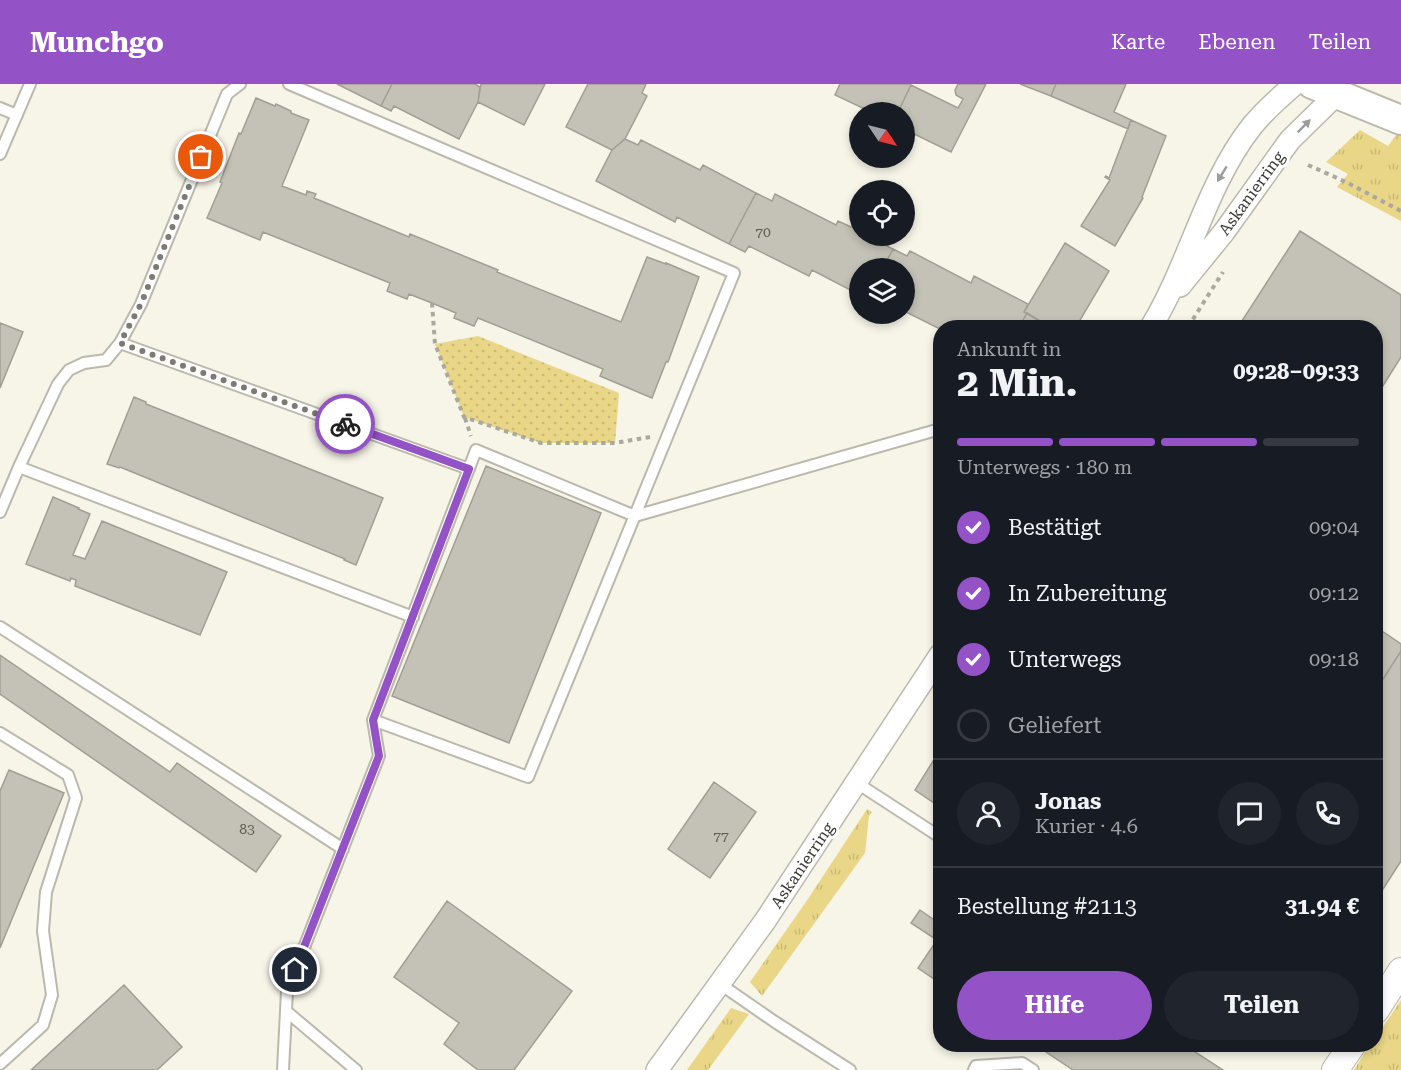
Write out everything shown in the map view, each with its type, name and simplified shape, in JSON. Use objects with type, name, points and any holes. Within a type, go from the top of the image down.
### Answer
[{"type":"main road","points":[[1332,87],[1401,120]]},
{"type":"street","name":"Askanierring","points":[[1155,320],[1215,185],[1253,124],[1294,84]]},
{"type":"street","name":"Askanierring","points":[[1162,308],[1224,232],[1290,140],[1332,87]]},
{"type":"street","name":"Askanierring","points":[[657,1070],[765,921],[933,666]]},
{"type":"street","points":[[1383,999],[1401,971]]},
{"type":"street","points":[[1335,1070],[1347,1052]]},
{"type":"lane","points":[[0,154],[30,84]]},
{"type":"lane","points":[[0,512],[58,384],[69,370],[84,363],[106,360],[120,343],[141,304],[227,94],[240,84]]},
{"type":"lane","points":[[289,84],[734,273],[528,777],[373,720]]},
{"type":"lane","points":[[0,108],[17,115]]},
{"type":"lane","points":[[120,343],[469,469]]},
{"type":"lane","points":[[283,1070],[287,991],[379,756],[373,720],[476,450],[635,516],[933,431]]},
{"type":"lane","points":[[19,467],[413,617]]},
{"type":"lane","points":[[0,627],[343,849]]},
{"type":"lane","points":[[0,733],[68,776],[76,798],[46,892],[43,932],[52,995],[43,1025],[0,1064]]},
{"type":"lane","points":[[857,783],[933,832]]},
{"type":"lane","points":[[720,984],[850,1070]]},
{"type":"lane","points":[[286,1011],[356,1070]]},
{"type":"lane","points":[[974,1070],[976,1066],[1022,1063],[1033,1070]]},
{"type":"path","points":[[1308,165],[1401,211]]},
{"type":"path","points":[[432,303],[435,344],[464,417],[541,442],[615,443],[668,434]]},
{"type":"green space","points":[[1360,130],[1388,146],[1397,134],[1401,136],[1401,221],[1337,187],[1348,174],[1326,162]]},
{"type":"green space","points":[[478,336],[619,393],[615,443],[541,443],[464,417],[435,344]]},
{"type":"green space","points":[[867,809],[872,812],[869,816],[865,853],[762,996],[750,982]]},
{"type":"green space","points":[[1401,1000],[1401,1070],[1354,1070],[1365,1052],[1383,1052],[1383,1027]]},
{"type":"green space","points":[[731,1008],[749,1014],[708,1070],[687,1070]]},
{"type":"building","points":[[337,84],[392,84],[381,106]]},
{"type":"building","points":[[392,84],[475,84],[480,87],[478,102],[459,139],[394,106],[391,111],[381,106]]},
{"type":"building","points":[[481,84],[545,84],[524,125],[478,102]]},
{"type":"building","points":[[588,84],[646,84],[642,93],[647,96],[625,139],[612,150],[566,127]]},
{"type":"building","points":[[840,84],[911,85],[903,102],[850,102],[835,95]]},
{"type":"building","points":[[958,84],[986,84],[951,152],[915,134],[915,102],[903,102],[911,85],[958,108],[963,99],[956,95],[955,90]]},
{"type":"building","points":[[1020,84],[1056,84],[1051,96]]},
{"type":"building","points":[[1056,84],[1126,84],[1114,112],[1131,120],[1128,129],[1051,96]]},
{"type":"building","points":[[256,98],[275,106],[276,104],[309,120],[282,186],[306,195],[307,191],[316,194],[314,198],[409,237],[410,234],[621,322],[647,257],[699,277],[668,362],[666,362],[652,398],[600,376],[603,369],[478,318],[474,326],[454,318],[456,313],[432,303],[409,294],[407,299],[387,291],[390,283],[263,232],[260,240],[207,218],[239,133],[241,134]]},
{"type":"building","points":[[1131,120],[1166,136],[1143,198],[1115,246],[1081,226],[1110,180],[1105,177],[1109,178]]},
{"type":"building","points":[[625,139],[638,145],[641,140],[700,170],[703,165],[756,193],[729,244],[677,217],[675,222],[596,181],[612,150]]},
{"type":"building","points":[[756,193],[772,201],[775,194],[836,225],[838,221],[849,226],[849,246],[887,246],[893,249],[888,258],[849,258],[849,289],[812,270],[809,276],[749,246],[745,252],[729,244]]},
{"type":"building","points":[[1300,231],[1401,295],[1401,357],[1383,386],[1383,320],[1243,320]]},
{"type":"building","points":[[1065,243],[1109,271],[1080,320],[1038,320],[1024,312]]},
{"type":"building","points":[[893,249],[907,256],[910,251],[971,283],[974,276],[1028,304],[1023,320],[933,320],[933,326],[915,316],[915,258],[888,258]]},
{"type":"building","points":[[1027,313],[1038,320],[1023,320]]},
{"type":"building","points":[[0,323],[23,332],[0,388]]},
{"type":"building","points":[[134,397],[146,404],[383,498],[356,565],[120,467],[107,464]]},
{"type":"building","points":[[486,466],[601,513],[509,743],[392,696]]},
{"type":"building","points":[[53,497],[90,514],[73,555],[85,559],[102,521],[227,572],[200,635],[75,586],[76,580],[71,578],[70,581],[26,564]]},
{"type":"building","points":[[1383,632],[1401,644],[1401,651],[1383,679]]},
{"type":"building","points":[[1401,651],[1401,861],[1383,889],[1383,679]]},
{"type":"building","points":[[0,655],[170,772],[177,763],[281,836],[256,872],[0,694]]},
{"type":"building","points":[[933,761],[933,802],[915,790]]},
{"type":"building","points":[[9,770],[64,793],[0,948],[0,791]]},
{"type":"building","points":[[714,782],[756,812],[710,878],[668,849]]},
{"type":"building","points":[[447,901],[572,991],[514,1070],[478,1070],[444,1044],[459,1023],[394,977]]},
{"type":"building","points":[[920,910],[933,919],[933,937],[911,923]]},
{"type":"building","points":[[933,946],[933,978],[918,968]]},
{"type":"building","points":[[124,985],[182,1047],[157,1070],[31,1070]]},
{"type":"building","points":[[1046,1052],[1195,1052],[1223,1070],[1073,1070]]},
{"type":"way so far","points":[[201,157],[141,304],[120,343],[345,424]]},
{"type":"route","points":[[295,970],[379,756],[373,720],[469,469],[345,424]]}]
